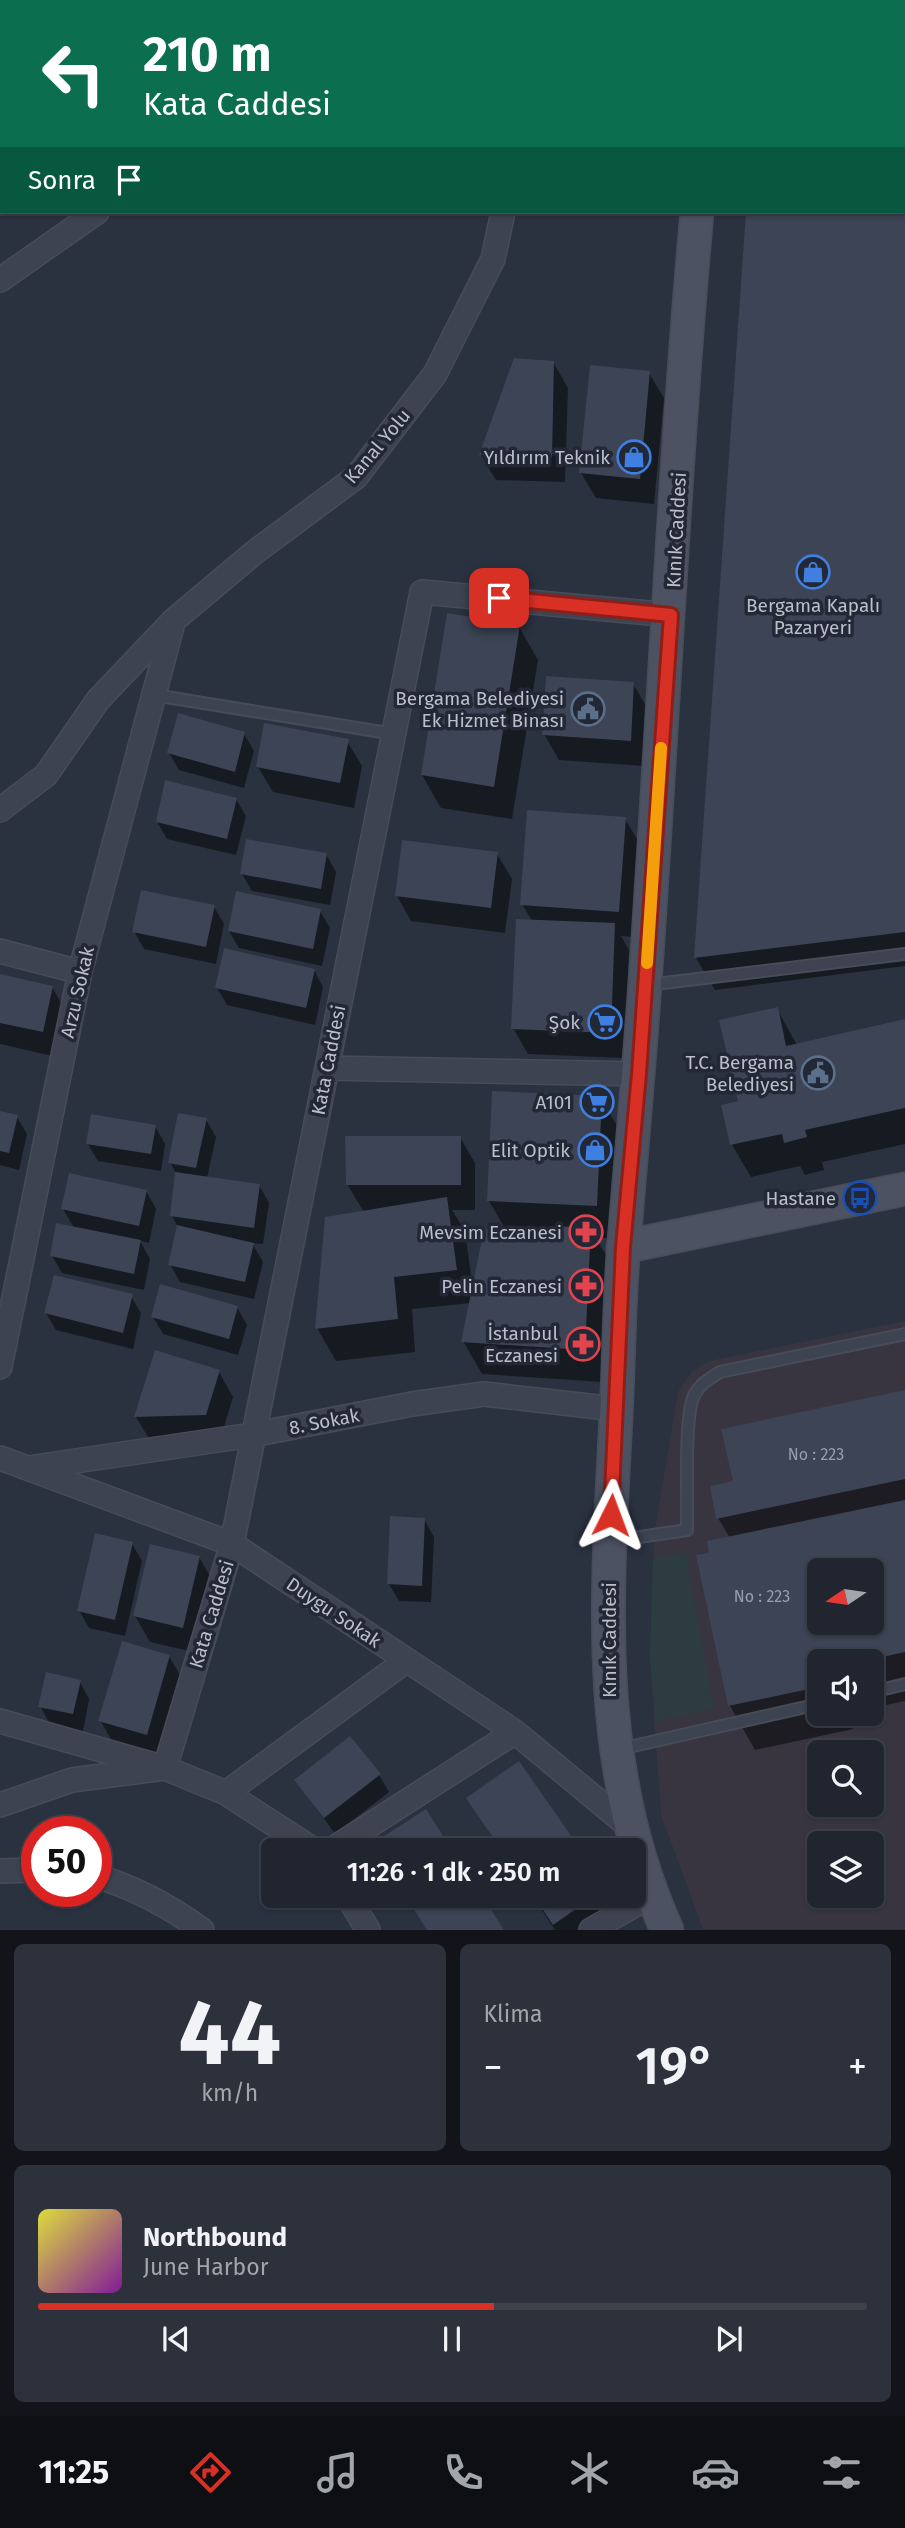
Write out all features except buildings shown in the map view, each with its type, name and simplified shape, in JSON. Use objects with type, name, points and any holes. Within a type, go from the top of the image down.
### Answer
[{"type":"main road","name":"Kınık Caddesi","points":[[667,1930],[652,1895],[632,1829],[614,1750],[609,1707],[609,1541],[623,1247],[639,1074],[697,214]]},
{"type":"main road","points":[[623,1247],[905,1189]]},
{"type":"street","points":[[0,279],[94,214]]},
{"type":"street","name":"Kanal Yolu","points":[[0,810],[46,775],[98,700],[174,620],[255,552],[356,477],[435,374],[493,259],[503,214]]},
{"type":"street","name":"Kata Caddesi","points":[[165,1768],[232,1544],[422,592],[671,615]]},
{"type":"street","name":"Arzu Sokak","points":[[0,1367],[80,972],[174,620]]},
{"type":"street","points":[[0,951],[80,972]]},
{"type":"street","points":[[327,1068],[639,1074]]},
{"type":"street","name":"8. Sokak","points":[[32,1468],[252,1435],[412,1404],[485,1394],[617,1409]]},
{"type":"street","name":"Duygu Sokak","points":[[0,1458],[232,1544],[515,1732],[632,1829]]},
{"type":"street","points":[[226,1793],[407,1660]]},
{"type":"street","points":[[0,1721],[165,1768],[226,1793],[295,1838]]},
{"type":"street","points":[[350,1838],[515,1732]]},
{"type":"street","points":[[0,1805],[72,1780],[165,1768]]},
{"type":"street","points":[[0,1871],[21,1870]]},
{"type":"street","points":[[112,1881],[168,1905],[202,1930]]},
{"type":"street","points":[[591,1930],[652,1895]]},
{"type":"street","points":[[355,1908],[368,1930]]},
{"type":"lane","points":[[154,695],[394,734]]},
{"type":"lane","points":[[645,985],[905,954]]},
{"type":"lane","points":[[609,1541],[687,1530],[690,1409],[700,1387],[709,1378],[720,1372],[905,1334]]},
{"type":"lane","points":[[884,1689],[905,1684]]},
{"type":"lane","points":[[614,1750],[807,1707]]},
{"type":"shaded area","points":[[905,1321],[905,1929],[703,1929],[661,1815],[650,1657],[654,1535],[678,1392],[692,1371],[709,1361]]},
{"type":"shaded area","points":[[685,1552],[714,1708],[656,1722],[650,1657],[653,1558]]},
{"type":"slow traffic","points":[[647,963],[661,748]]},
{"type":"place","name":"Yıldırım Teknik","points":[[634,457]]},
{"type":"place","name":"Bergama Kapalı Pazaryeri","points":[[813,572]]},
{"type":"place","name":"Bergama Belediyesi Ek Hizmet Binası","points":[[588,709]]},
{"type":"place","name":"Şok","points":[[605,1022]]},
{"type":"place","name":"T.C. Bergama Belediyesi","points":[[818,1073]]},
{"type":"place","name":"A101","points":[[597,1102]]},
{"type":"place","name":"Elit Optik","points":[[595,1150]]},
{"type":"place","name":"Hastane","points":[[860,1198]]},
{"type":"place","name":"Mevsim Eczanesi","points":[[586,1232]]},
{"type":"place","name":"Pelin Eczanesi","points":[[586,1286]]},
{"type":"place","name":"İstanbul Eczanesi","points":[[583,1344]]},
{"type":"route","points":[[499,598],[671,615],[639,1074],[623,1247],[611,1515]]}]
